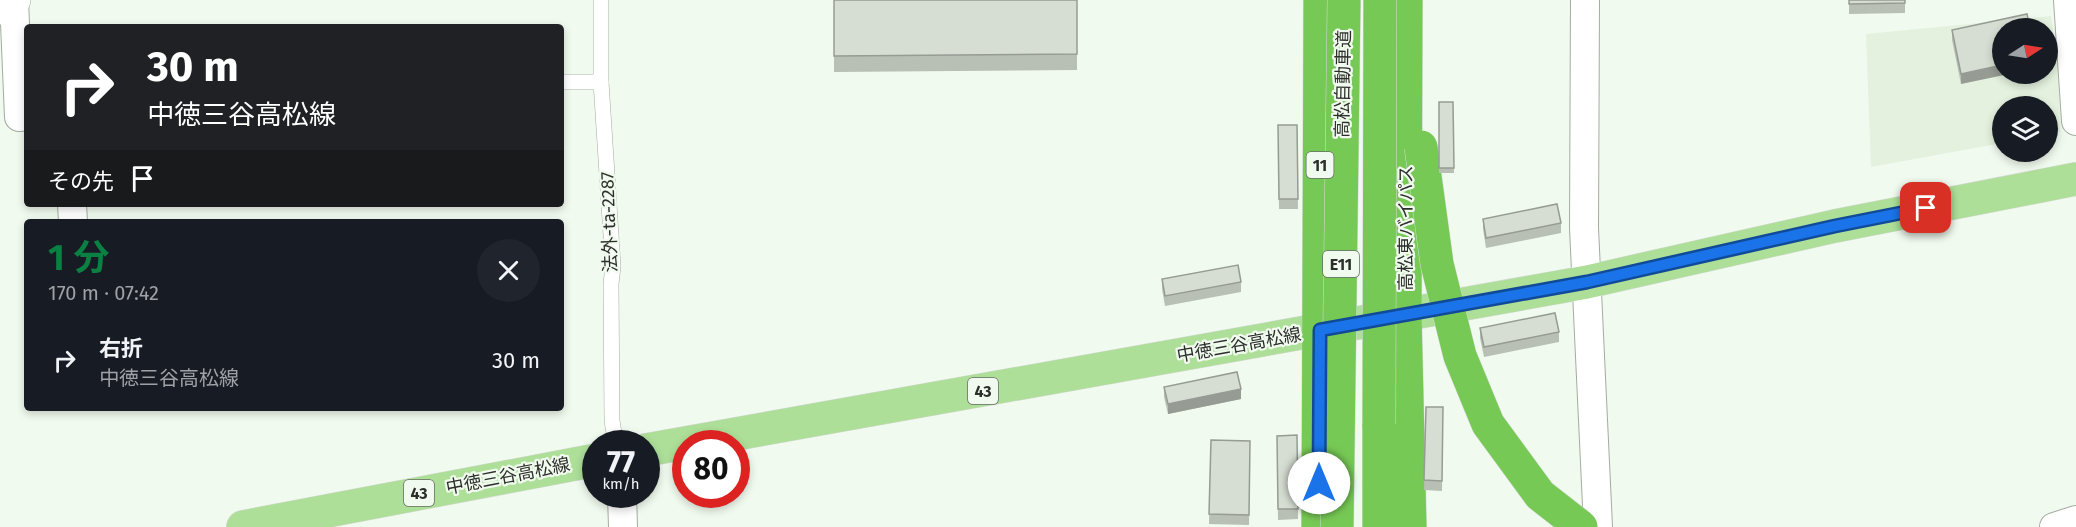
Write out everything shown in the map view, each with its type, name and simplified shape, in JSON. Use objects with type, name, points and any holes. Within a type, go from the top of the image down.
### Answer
[{"type":"highway","name":"11","points":[[1318,527],[1320,0]]},
{"type":"highway","name":"高松自動車道","points":[[1337,527],[1344,0]]},
{"type":"highway","name":"高松自動車道","points":[[1379,527],[1380,0]]},
{"type":"highway","name":"高松東バイパス","points":[[1406,0],[1406,314],[1410,527]]},
{"type":"highway","points":[[1413,0],[1420,147],[1437,264],[1460,356],[1488,424],[1540,495],[1581,527]]},
{"type":"main road","name":"中徳三谷高松線","points":[[660,448],[1587,282],[1835,226],[2076,180]]},
{"type":"main road","name":"中徳三谷高松線","points":[[243,527],[582,463]]},
{"type":"street","points":[[0,8],[14,0],[19,117],[24,116]]},
{"type":"street","points":[[1585,0],[1584,228],[1598,527]]},
{"type":"street","points":[[2068,0],[2076,121]]},
{"type":"street","points":[[622,508],[623,527]]},
{"type":"street","points":[[2054,527],[2061,527],[2076,520]]},
{"type":"lane","name":"法外-ta-2287","points":[[601,0],[602,82],[613,266],[611,284],[614,430]]},
{"type":"lane","points":[[564,82],[602,82]]},
{"type":"shaded area","points":[[1992,22],[1992,84],[2058,84],[2058,62],[2060,132],[2058,132],[2058,96],[1992,96],[1992,145],[1871,167],[1866,34]]},
{"type":"building","points":[[834,0],[1077,0],[1077,54],[834,56]]},
{"type":"building","points":[[1849,0],[1905,0],[1905,3],[1849,4]]},
{"type":"building","points":[[2027,14],[2028,18],[2008,18]]},
{"type":"building","points":[[1992,21],[1992,67],[1961,74],[1952,30]]},
{"type":"building","points":[[1439,102],[1453,102],[1454,168],[1439,168]]},
{"type":"building","points":[[1278,125],[1297,125],[1298,199],[1279,199]]},
{"type":"building","points":[[1557,204],[1561,223],[1486,238],[1483,219]]},
{"type":"building","points":[[1238,265],[1241,282],[1165,296],[1162,279]]},
{"type":"building","points":[[1555,313],[1559,332],[1484,347],[1480,328]]},
{"type":"building","points":[[1237,372],[1241,389],[1168,404],[1164,387]]},
{"type":"building","points":[[1426,407],[1443,407],[1442,481],[1424,480]]},
{"type":"building","points":[[1297,435],[1298,509],[1278,509],[1277,436]]},
{"type":"building","points":[[1211,440],[1250,441],[1249,515],[1209,514]]},
{"type":"route","points":[[1319,483],[1320,330],[1587,282],[1835,226],[1926,208]]}]
